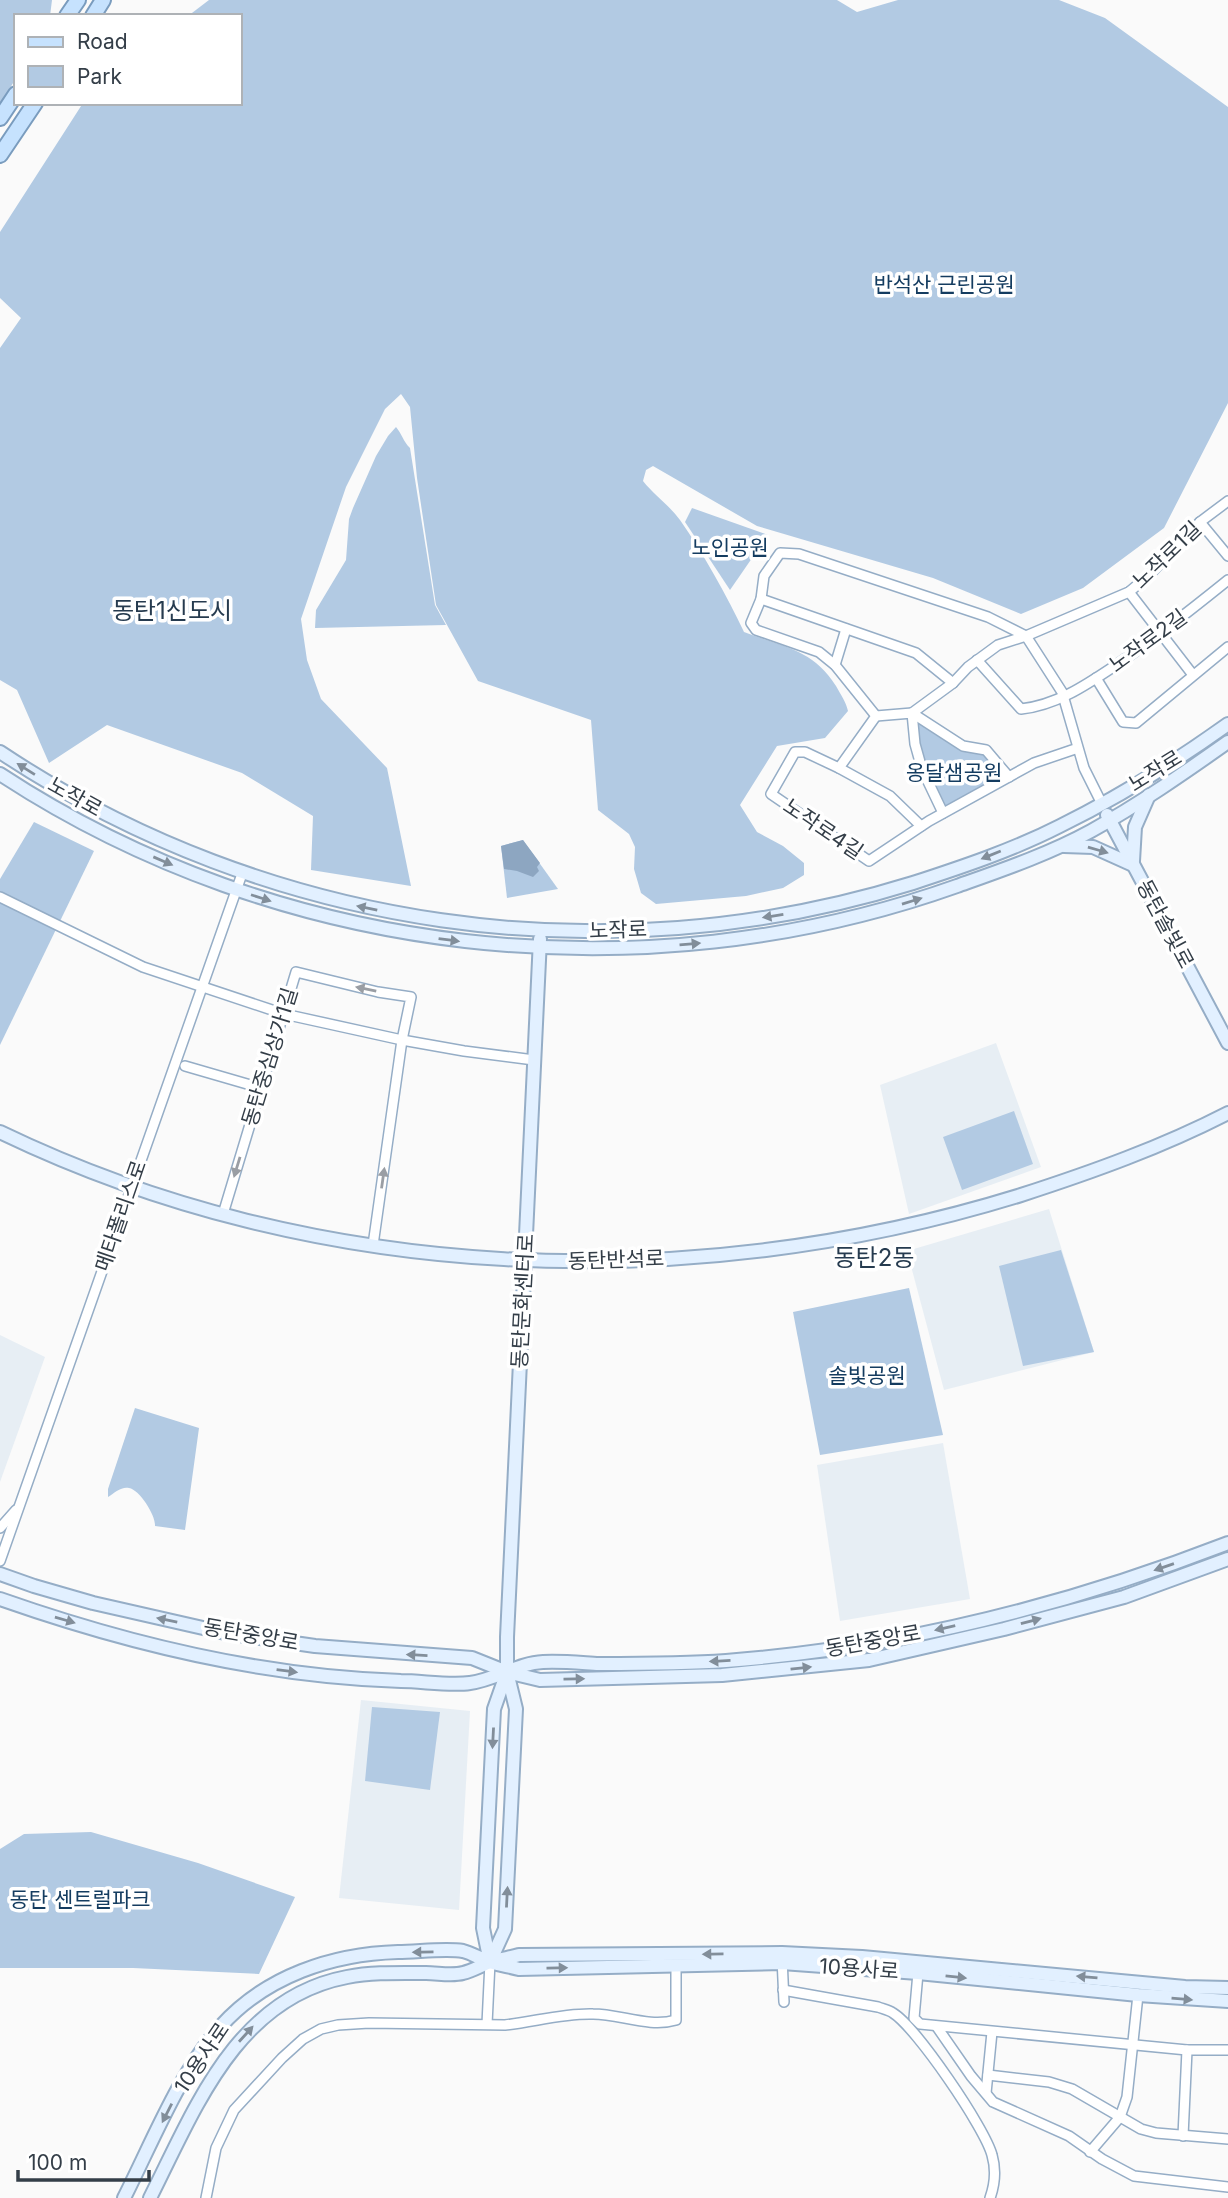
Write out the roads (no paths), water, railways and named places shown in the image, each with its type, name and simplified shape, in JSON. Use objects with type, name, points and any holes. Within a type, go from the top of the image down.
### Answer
[{"type":"main road","points":[[0,118],[14,97]]},
{"type":"main road","points":[[0,155],[34,105]]},
{"type":"street","name":"노작로1길","points":[[1026,636],[1129,592],[1200,522],[1228,501]]},
{"type":"street","points":[[1200,522],[1228,556]]},
{"type":"street","points":[[876,716],[835,665],[820,652],[756,630],[751,623],[761,599],[764,576],[780,553],[799,554],[988,617],[1026,636],[1064,697],[1091,786],[1102,804]]},
{"type":"street","name":"노작로2길","points":[[1064,697],[1161,634],[1228,580]]},
{"type":"street","points":[[1129,592],[1193,676]]},
{"type":"street","points":[[761,599],[916,653],[953,683]]},
{"type":"street","points":[[835,665],[846,629]]},
{"type":"street","points":[[839,768],[876,716],[912,713],[998,645],[1026,636]]},
{"type":"street","points":[[1096,678],[1123,722],[1136,723],[1228,647]]},
{"type":"street","points":[[977,660],[1021,709],[1036,707],[1064,697]]},
{"type":"street","points":[[912,713],[964,746],[986,750],[1009,777]]},
{"type":"street","points":[[912,713],[915,744],[922,769],[943,813]]},
{"type":"street","name":"노작로","points":[[0,752],[52,785],[110,816],[172,845],[292,889],[368,908],[482,926],[598,932],[720,924],[824,906],[934,876],[1054,829],[1142,780],[1228,724]]},
{"type":"street","name":"노작로","points":[[0,774],[101,832],[167,863],[286,905],[364,925],[432,938],[539,948],[631,948],[766,934],[836,921],[933,895],[1089,832],[1228,742]]},
{"type":"street","name":"노작로4길","points":[[921,826],[890,796],[805,752],[795,752],[771,794],[869,861],[921,826],[1034,763],[1078,748]]},
{"type":"street","points":[[1142,780],[1138,792],[1143,796],[1149,794]]},
{"type":"street","points":[[1054,829],[1063,835],[1059,846],[1093,848],[1134,865],[1135,827],[1149,794]]},
{"type":"street","name":"동탄솔빛로","points":[[1102,804],[1228,1043]]},
{"type":"street","name":"메타폴리스로","points":[[0,1561],[243,871]]},
{"type":"street","points":[[286,905],[284,895],[292,889]]},
{"type":"street","points":[[0,897],[143,967],[284,1014],[402,1040],[534,1060]]},
{"type":"street","points":[[480,943],[486,934],[482,926]]},
{"type":"street","name":"동탄문화센터로","points":[[490,1962],[505,1929],[516,1709],[507,1672],[540,930]]},
{"type":"street","points":[[597,948],[591,940],[598,932]]},
{"type":"street","name":"동탄중심상가1길","points":[[223,1214],[296,972],[411,998],[402,1040],[373,1245]]},
{"type":"street","points":[[185,1066],[254,1086]]},
{"type":"street","name":"동탄반석로","points":[[0,1132],[42,1152],[131,1187],[223,1214],[296,1231],[447,1255],[525,1261],[638,1260],[728,1255],[823,1241],[943,1218],[1098,1170],[1228,1113]]},
{"type":"street","points":[[0,1528],[19,1506]]},
{"type":"street","name":"동탄중앙로","points":[[0,1599],[98,1630],[272,1669],[370,1680],[470,1683],[540,1662],[597,1664],[724,1661],[871,1643],[937,1630],[1092,1590],[1228,1543]]},
{"type":"street","name":"동탄중앙로","points":[[0,1574],[93,1603],[225,1633],[315,1646],[472,1658],[507,1672],[540,1679],[664,1678],[760,1672],[869,1660],[1004,1629],[1124,1597],[1228,1559]]},
{"type":"street","points":[[441,1682],[451,1670],[449,1659],[444,1656]]},
{"type":"street","name":"동탄문화센터로","points":[[490,1962],[483,1928],[494,1709],[507,1672]]},
{"type":"street","name":"10용사로","points":[[124,2198],[170,2106],[204,2047],[228,2019],[272,1985],[310,1968],[351,1955],[463,1951],[490,1962],[519,1969],[676,1967],[782,1958],[1138,1995],[1228,2001]]},
{"type":"street","name":"10용사로","points":[[150,2198],[212,2077],[254,2025],[289,1998],[307,1989],[348,1977],[379,1972],[463,1973],[490,1962],[519,1955],[862,1957],[1185,1987],[1228,1988]]},
{"type":"street","points":[[782,1958],[784,2002]]},
{"type":"street","points":[[487,2024],[490,1962]]},
{"type":"street","points":[[206,2198],[216,2148],[234,2110],[303,2039],[321,2029],[369,2023],[526,2023],[577,2014],[668,2022],[676,2020],[676,1967]]},
{"type":"street","points":[[918,1973],[914,2018],[920,2024],[1187,2050],[1228,2050]]},
{"type":"street","points":[[783,1990],[878,2007],[892,2012],[902,2021],[924,2046],[985,2136],[993,2155],[995,2174],[990,2198]]},
{"type":"street","points":[[1090,2152],[1120,2117],[1127,2097],[1138,1995]]},
{"type":"street","points":[[937,2027],[993,2102],[1069,2136],[1122,2172],[1134,2176],[1228,2187]]},
{"type":"street","points":[[986,2093],[992,2032]]},
{"type":"street","points":[[1183,2136],[1187,2050]]},
{"type":"street","points":[[988,2075],[1049,2082],[1072,2089],[1141,2129],[1156,2133],[1228,2139]]},
{"type":"district","name":"동탄1신도시","points":[[172,611]]},
{"type":"district","name":"동탄2동","points":[[874,1258]]},
{"type":"park label","name":"반석산 근린공원","points":[[944,285]]},
{"type":"park label","name":"노인공원","points":[[730,548]]},
{"type":"park label","name":"옹달샘공원","points":[[954,773]]},
{"type":"park label","name":"솔빛공원","points":[[867,1376]]},
{"type":"park label","name":"동탄 센트럴파크","points":[[80,1900]]}]
